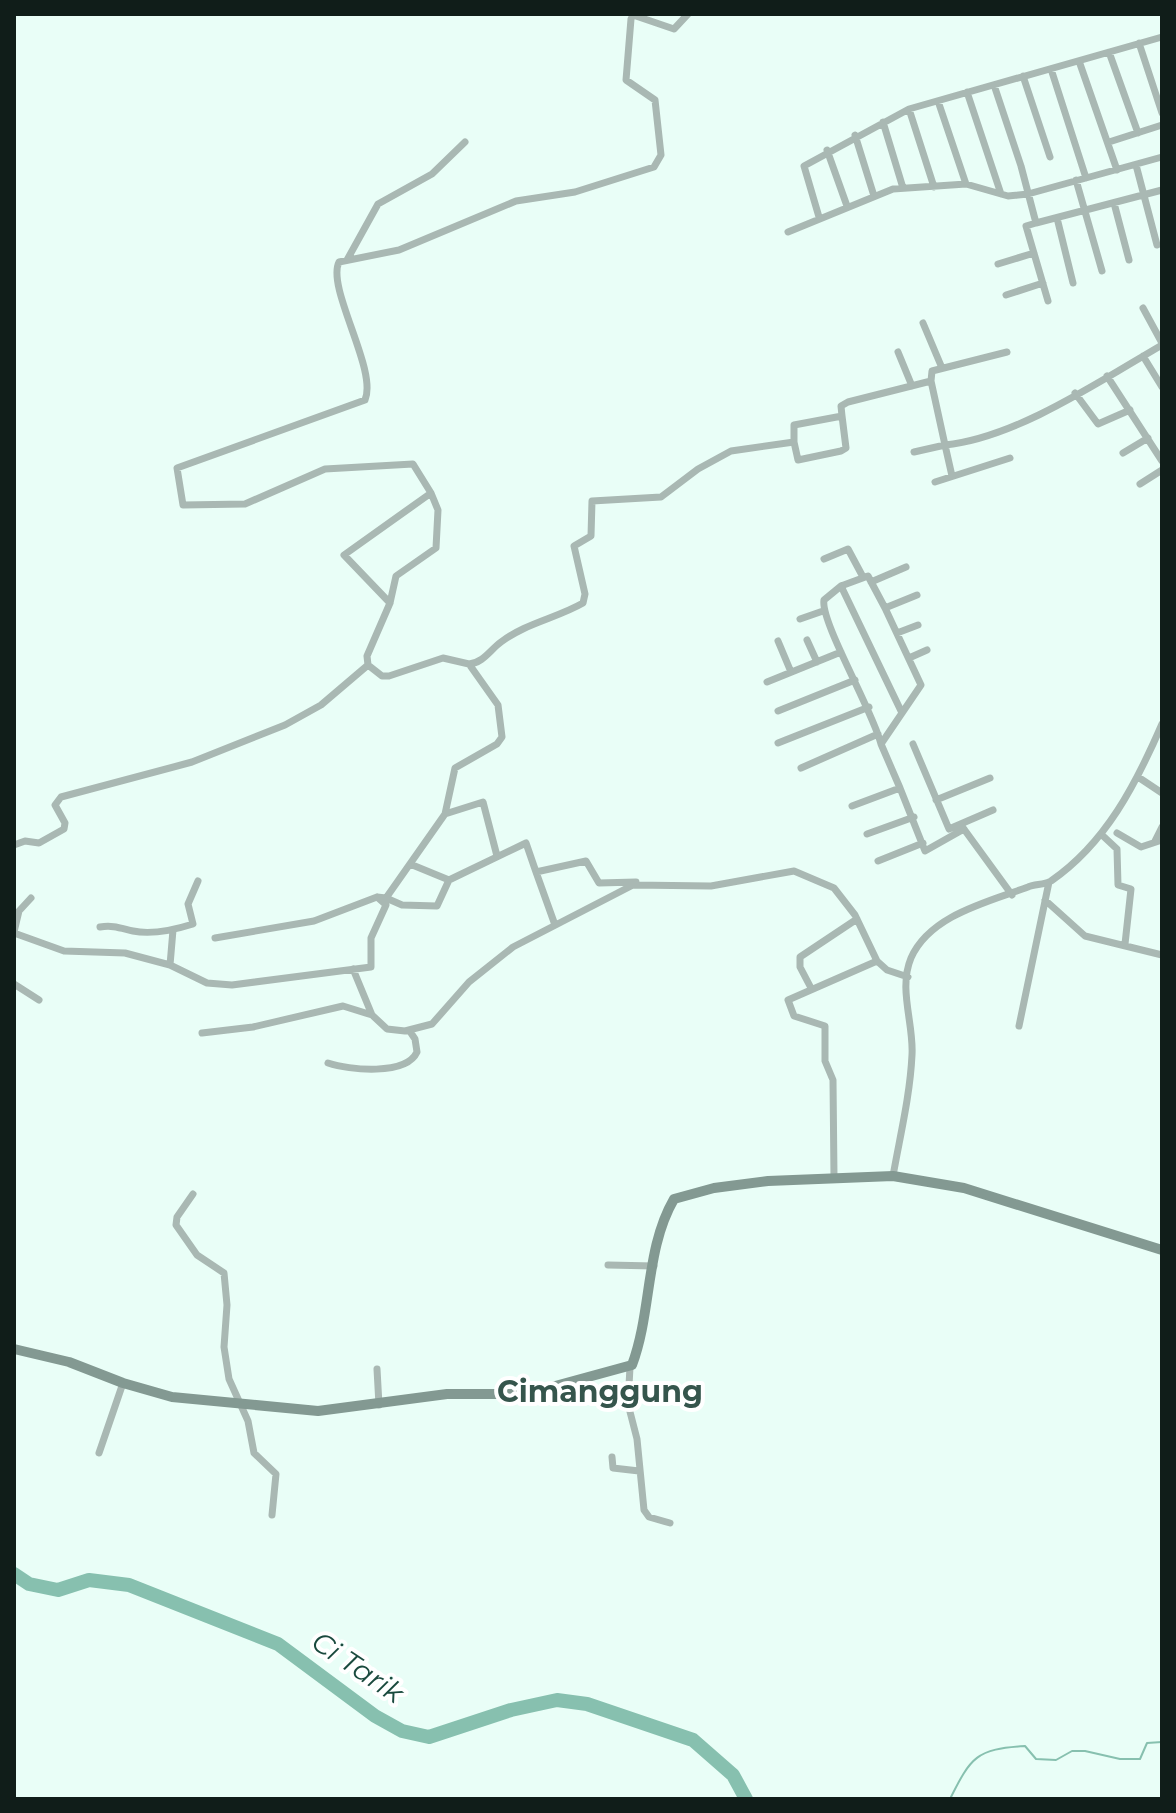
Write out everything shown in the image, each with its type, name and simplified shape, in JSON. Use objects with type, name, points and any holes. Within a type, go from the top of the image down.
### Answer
[{"type":"street","points":[[688,14],[674,29],[633,14],[626,80],[655,100],[661,155],[654,167],[575,192],[516,201],[399,250],[339,262],[336,269],[368,393],[365,400],[180,465],[177,471],[181,501],[186,505],[245,504],[325,469],[414,464],[438,510],[436,548],[399,572],[390,603],[367,656],[368,665],[382,676],[389,676],[443,658],[476,663],[502,641],[583,603],[585,594],[574,546],[591,536],[592,501],[661,497],[698,469],[731,451],[794,442]]},
{"type":"street","points":[[819,217],[803,168],[809,160],[855,135],[909,109],[1162,37]]},
{"type":"street","points":[[1139,43],[1162,113]]},
{"type":"street","points":[[1109,52],[1138,133]]},
{"type":"street","points":[[1079,61],[1117,170]]},
{"type":"street","points":[[1051,69],[1086,178]]},
{"type":"street","points":[[1023,76],[1050,157]]},
{"type":"street","points":[[994,85],[1036,223]]},
{"type":"street","points":[[967,92],[1001,194]]},
{"type":"street","points":[[938,101],[966,184]]},
{"type":"street","points":[[909,109],[934,187]]},
{"type":"street","points":[[883,122],[903,188]]},
{"type":"street","points":[[1109,142],[1162,125]]},
{"type":"street","points":[[855,135],[874,196]]},
{"type":"street","points":[[347,260],[366,220],[378,204],[422,182],[465,142]]},
{"type":"street","points":[[827,150],[847,206]]},
{"type":"street","points":[[788,232],[847,206],[903,188],[966,184],[1001,194],[1028,194],[1162,157]]},
{"type":"street","points":[[1136,165],[1157,245]]},
{"type":"street","points":[[1076,180],[1102,271]]},
{"type":"street","points":[[1048,301],[1026,226],[1162,190]]},
{"type":"street","points":[[1114,203],[1129,260]]},
{"type":"street","points":[[1057,218],[1073,283]]},
{"type":"street","points":[[1152,224],[1162,221]]},
{"type":"street","points":[[998,264],[1034,253]]},
{"type":"street","points":[[1006,295],[1043,283]]},
{"type":"street","points":[[914,452],[972,441],[1032,418],[1143,356],[1162,344],[1143,308]]},
{"type":"street","points":[[923,323],[942,368]]},
{"type":"street","points":[[898,352],[912,386]]},
{"type":"street","points":[[952,476],[931,381],[932,371],[1007,352]]},
{"type":"street","points":[[1143,356],[1162,387]]},
{"type":"street","points":[[1107,376],[1162,461]]},
{"type":"street","points":[[842,416],[794,425],[798,460],[846,448],[841,406],[931,381]]},
{"type":"street","points":[[1075,393],[1098,424],[1130,410]]},
{"type":"street","points":[[1123,453],[1148,438]]},
{"type":"street","points":[[935,482],[1010,458]]},
{"type":"street","points":[[1140,484],[1162,470]]},
{"type":"street","points":[[390,603],[344,555],[431,493]]},
{"type":"street","points":[[824,559],[848,549],[863,577]]},
{"type":"street","points":[[871,582],[906,567]]},
{"type":"street","points":[[881,744],[921,685],[868,576],[828,594],[823,611],[869,707],[881,744],[914,817],[925,851],[993,810]]},
{"type":"street","points":[[841,586],[902,713]]},
{"type":"street","points":[[885,608],[917,595]]},
{"type":"street","points":[[800,619],[823,611]]},
{"type":"street","points":[[897,633],[918,625]]},
{"type":"street","points":[[807,640],[817,662]]},
{"type":"street","points":[[778,641],[791,672]]},
{"type":"street","points":[[909,658],[927,650]]},
{"type":"street","points":[[767,682],[841,652]]},
{"type":"street","points":[[215,938],[314,921],[382,897],[445,814],[455,768],[497,744],[503,734],[498,705],[469,664]]},
{"type":"street","points":[[14,845],[25,841],[39,843],[64,829],[65,823],[55,805],[57,798],[99,784],[192,762],[285,725],[321,705],[368,665]]},
{"type":"street","points":[[778,711],[855,680]]},
{"type":"street","points":[[778,743],[869,707]]},
{"type":"street","points":[[893,1176],[912,1060],[908,977],[911,959],[933,930],[982,904],[1049,882],[1102,835],[1138,777],[1162,724]]},
{"type":"street","points":[[801,768],[878,734]]},
{"type":"street","points":[[913,744],[949,829],[962,827]]},
{"type":"street","points":[[1138,777],[1162,793]]},
{"type":"street","points":[[936,800],[990,778]]},
{"type":"street","points":[[852,806],[900,788]]},
{"type":"street","points":[[445,814],[483,802],[497,856]]},
{"type":"street","points":[[867,834],[914,817]]},
{"type":"street","points":[[962,827],[1012,895]]},
{"type":"street","points":[[1117,833],[1141,847],[1158,840],[1162,827]]},
{"type":"street","points":[[1102,835],[1117,849],[1118,885],[1131,889],[1125,944]]},
{"type":"street","points":[[382,897],[402,905],[437,906],[449,880],[526,843],[555,925]]},
{"type":"street","points":[[878,861],[923,843]]},
{"type":"street","points":[[536,872],[586,861],[599,883],[711,886],[794,871],[834,888],[857,919],[877,961],[887,970],[908,977]]},
{"type":"street","points":[[410,864],[449,880]]},
{"type":"street","points":[[100,927],[114,925],[137,932],[173,930],[194,924],[188,904],[198,881]]},
{"type":"street","points":[[1019,1026],[1049,882]]},
{"type":"street","points":[[202,1033],[253,1027],[343,1006],[372,1015],[393,1032],[432,1024],[486,968],[513,947],[593,908],[618,891],[642,883]]},
{"type":"street","points":[[31,898],[19,911],[14,932],[64,951],[125,953],[170,965],[207,983],[232,985],[371,967],[371,938],[386,905],[382,897]]},
{"type":"street","points":[[1045,900],[1085,936],[1162,955]]},
{"type":"street","points":[[811,988],[800,967],[800,957],[857,919]]},
{"type":"street","points":[[170,965],[173,930]]},
{"type":"street","points":[[834,1177],[833,1080],[825,1061],[825,1026],[794,1016],[788,1002],[790,996],[877,961]]},
{"type":"street","points":[[353,969],[372,1015]]},
{"type":"street","points":[[14,984],[39,1000]]},
{"type":"street","points":[[328,1063],[359,1070],[407,1063],[417,1052],[415,1039],[409,1030]]},
{"type":"street","points":[[670,1523],[645,1514],[637,1439],[628,1404],[630,1367],[645,1317],[660,1232],[672,1202],[679,1196],[768,1181],[893,1176],[964,1188],[1162,1250]]},
{"type":"street","points":[[193,1194],[177,1217],[176,1225],[197,1255],[224,1273],[227,1305],[224,1347],[237,1403],[248,1421],[254,1453],[276,1474],[272,1515]]},
{"type":"street","points":[[608,1265],[654,1266]]},
{"type":"street","points":[[14,1349],[69,1362],[123,1383],[172,1397],[318,1411],[447,1394],[526,1394],[630,1367]]},
{"type":"street","points":[[377,1369],[379,1405]]},
{"type":"street","points":[[99,1453],[123,1383]]},
{"type":"street","points":[[612,1457],[614,1469],[639,1471]]},
{"type":"waterway","name":"Ci Tarik","points":[[14,1574],[29,1584],[58,1590],[89,1580],[129,1585],[278,1644],[375,1716],[402,1731],[429,1737],[511,1710],[557,1700],[587,1704],[693,1740],[733,1775],[746,1799]]},
{"type":"waterway","points":[[950,1799],[970,1765],[985,1753],[996,1750],[1025,1746],[1036,1759],[1056,1760],[1072,1751],[1140,1759],[1147,1743],[1162,1742]]},
{"type":"district","name":"Cimanggung","points":[[600,1391]]}]
